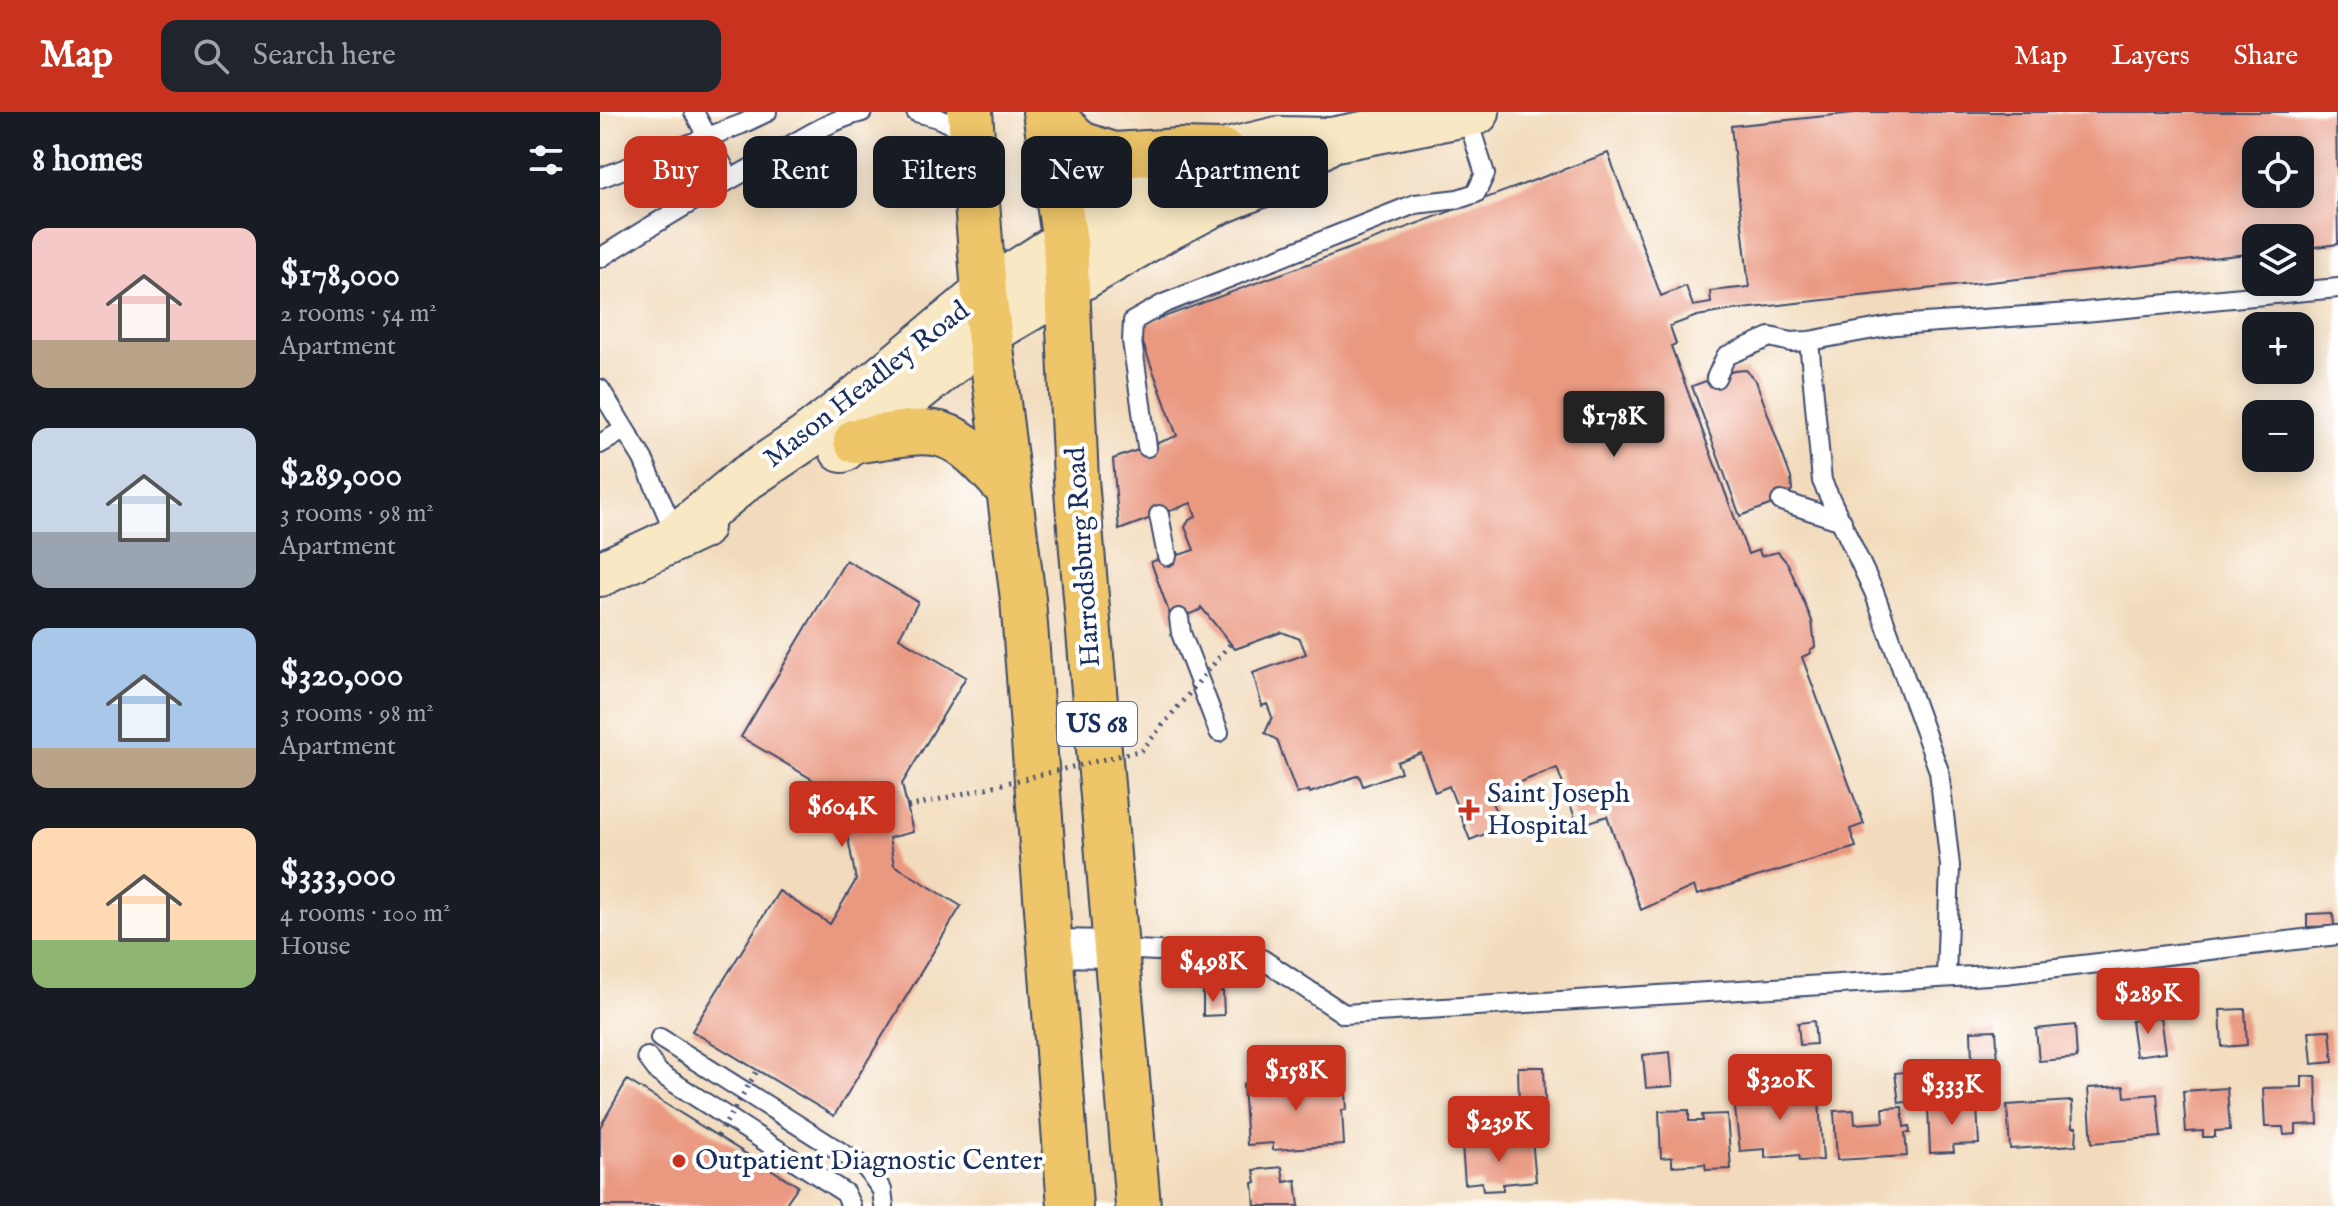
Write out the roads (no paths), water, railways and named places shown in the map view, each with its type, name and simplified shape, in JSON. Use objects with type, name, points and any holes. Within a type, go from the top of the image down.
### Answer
[{"type":"main road","name":"US 68","points":[[1046,112],[1065,242]]},
{"type":"main road","points":[[1046,112],[1081,144],[1114,155],[1148,153]]},
{"type":"main road","points":[[1330,133],[1471,113]]},
{"type":"main road","name":"US 68","points":[[971,124],[986,313],[1023,599],[1070,1206]]},
{"type":"main road","name":"Mason Headley Road","points":[[1304,136],[1330,133]]},
{"type":"main road","name":"Mason Headley Road","points":[[676,536],[745,479],[855,400],[986,313],[1068,285],[1212,205],[1261,185],[1330,133]]},
{"type":"main road","name":"Mason Headley Road","points":[[600,574],[676,536],[752,508],[856,441],[986,313],[1065,242],[1148,192]]},
{"type":"main road","name":"Harrodsburg Road","points":[[1065,242],[1076,480],[1138,1206]]},
{"type":"main road","points":[[856,441],[922,431],[952,436],[982,460],[1008,489]]},
{"type":"main road","points":[[1065,1145],[1093,1175],[1096,1206]]},
{"type":"street","points":[[1051,948],[1116,949]]},
{"type":"lane","points":[[694,112],[706,136]]},
{"type":"lane","points":[[709,136],[767,112]]},
{"type":"lane","points":[[600,258],[730,179],[837,121],[862,112]]},
{"type":"lane","points":[[916,112],[971,124]]},
{"type":"lane","points":[[1147,447],[1132,341],[1133,321],[1163,304],[1415,204],[1458,199],[1476,193],[1485,174],[1471,113]]},
{"type":"lane","points":[[600,178],[624,169]]},
{"type":"lane","points":[[727,174],[730,179]]},
{"type":"lane","points":[[1716,378],[1726,356],[1770,337],[1800,342],[1896,325],[2084,312],[2338,288]]},
{"type":"lane","points":[[1800,342],[1822,481],[1874,592],[1939,771],[1950,866],[1946,977]]},
{"type":"lane","points":[[600,389],[643,459],[676,536]]},
{"type":"lane","points":[[600,444],[624,430]]},
{"type":"lane","points":[[1781,501],[1842,521]]},
{"type":"lane","points":[[1159,515],[1167,556]]},
{"type":"lane","points":[[1179,618],[1181,633],[1219,732]]},
{"type":"lane","points":[[1116,949],[1241,955],[1262,959],[1344,1014],[2005,974],[2338,935]]},
{"type":"lane","points":[[660,1038],[866,1168],[882,1190],[884,1206]]},
{"type":"lane","points":[[647,1057],[659,1073],[845,1193],[851,1206]]},
{"type":"place","name":"Saint Joseph Hospital","points":[[1469,810]]},
{"type":"place","name":"Outpatient Diagnostic Center","points":[[679,1161]]}]
